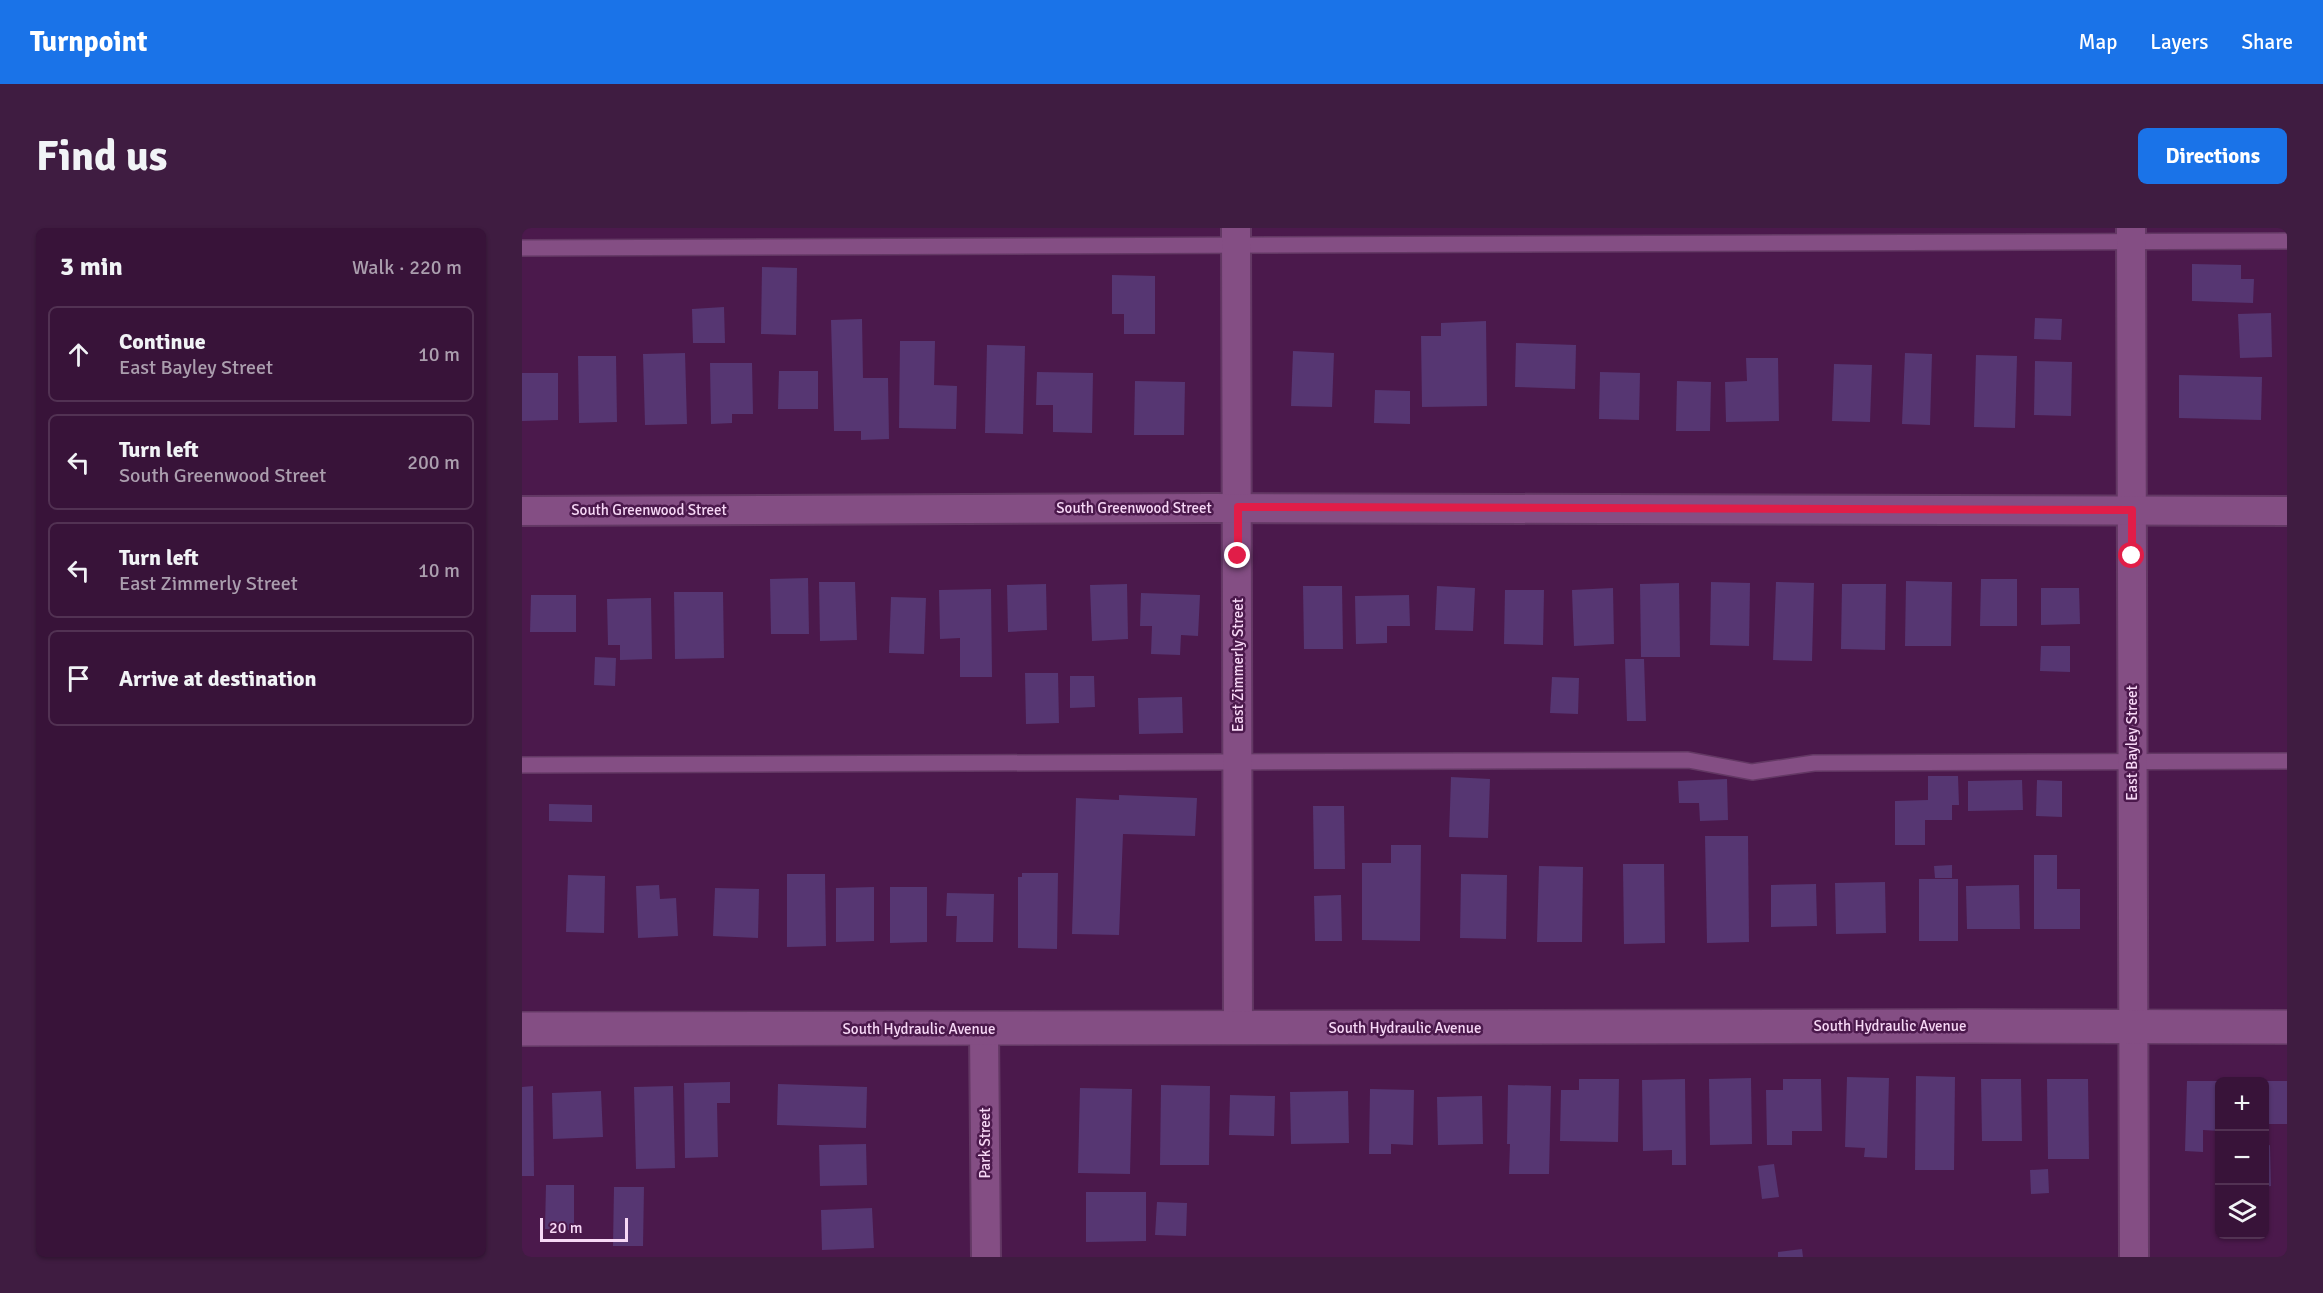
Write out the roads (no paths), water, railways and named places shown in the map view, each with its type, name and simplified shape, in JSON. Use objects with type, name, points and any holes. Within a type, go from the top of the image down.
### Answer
[{"type":"street","name":"East Bayley Street","points":[[2131,234],[2134,1257]]},
{"type":"street","name":"East Zimmerly Street","points":[[1236,236],[1238,1029]]},
{"type":"street","name":"South Greenwood Street","points":[[522,511],[1238,507],[2287,511]]},
{"type":"street","name":"South Hydraulic Avenue","points":[[522,1029],[2287,1027]]},
{"type":"street","name":"Park Street","points":[[984,1029],[986,1257]]},
{"type":"lane","points":[[522,248],[1236,236],[2131,234],[2287,241]]},
{"type":"lane","points":[[522,765],[1688,760],[1752,772],[1814,763],[2287,761]]}]
